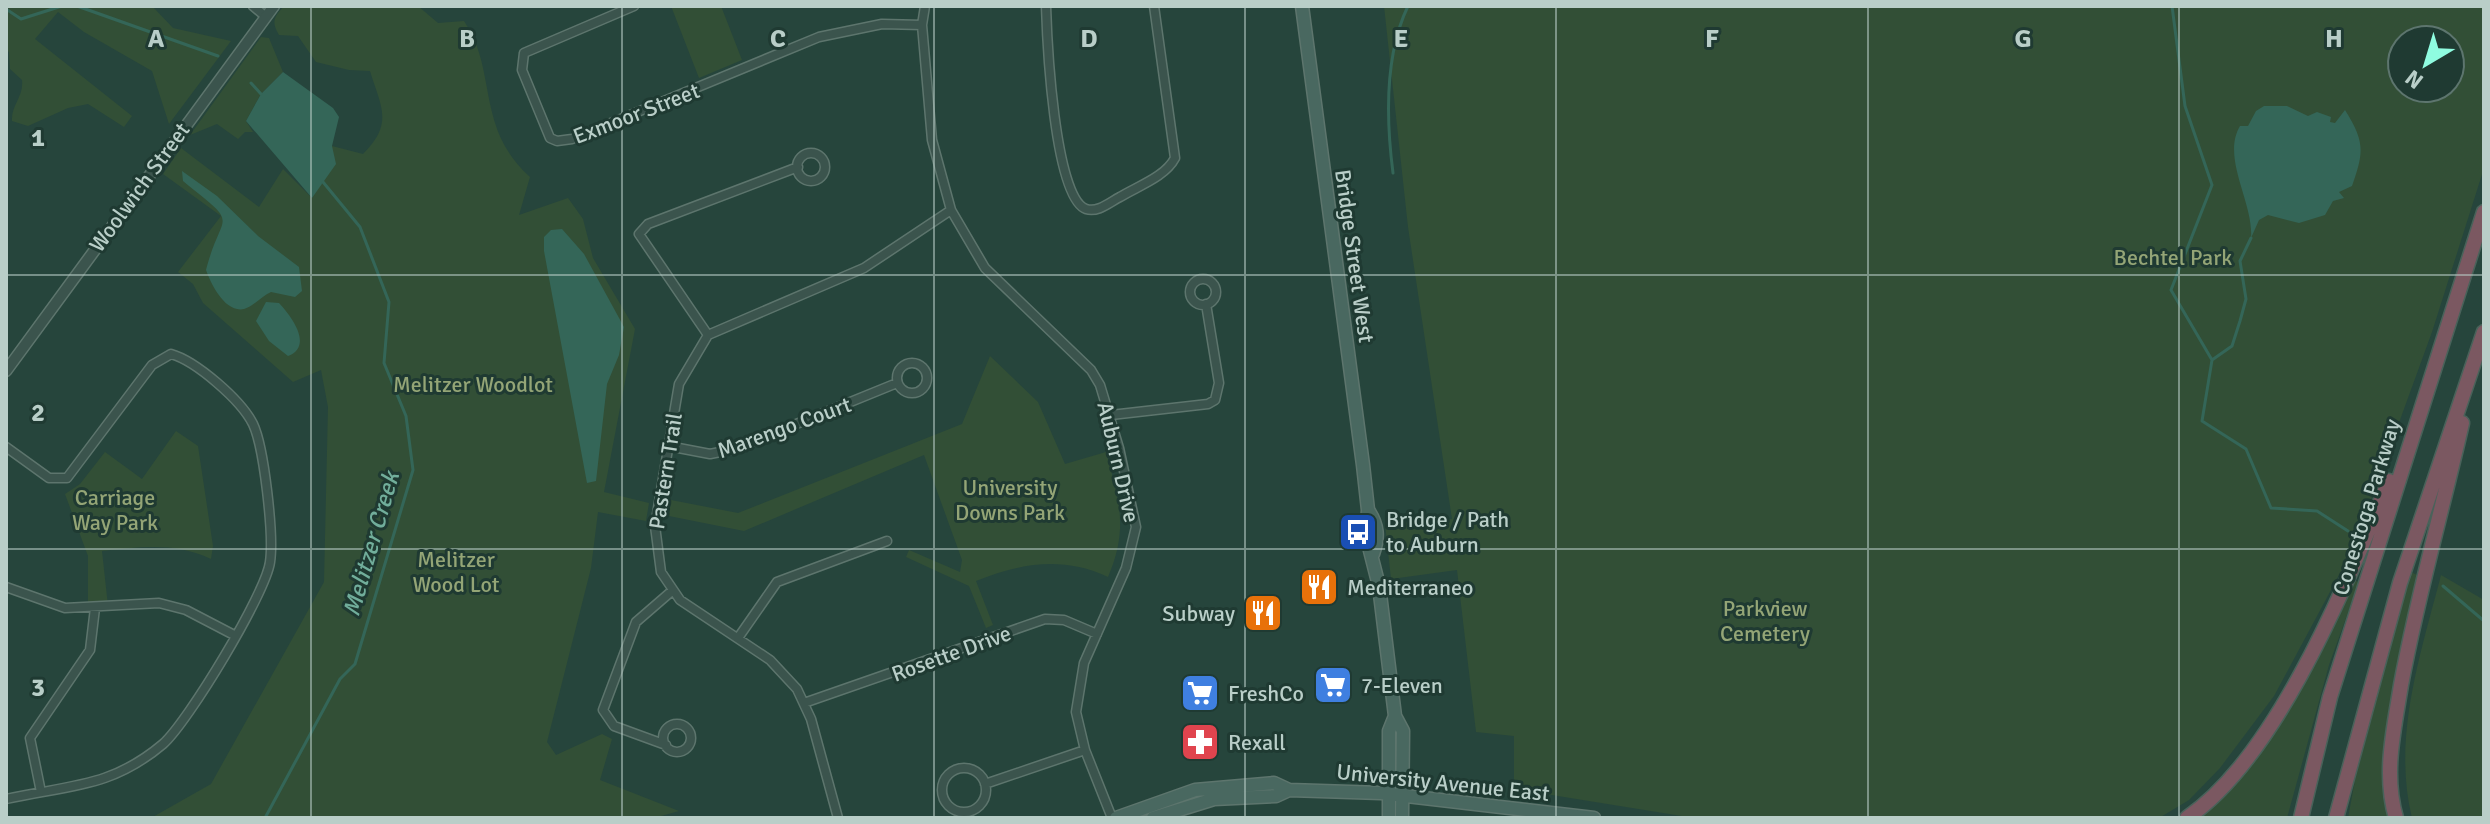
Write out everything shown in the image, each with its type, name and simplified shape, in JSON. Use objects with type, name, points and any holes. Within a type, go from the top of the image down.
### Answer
[{"type":"highway","name":"Conestoga Parkway","points":[[2301,818],[2330,697],[2484,212]]},
{"type":"highway","points":[[2336,818],[2400,583],[2484,332]]},
{"type":"highway","points":[[2396,818],[2390,798],[2391,747],[2414,614],[2479,347]]},
{"type":"highway","points":[[2187,818],[2239,767],[2290,693],[2341,597],[2422,403]]},
{"type":"main road","name":"Bridge Street West","points":[[1302,6],[1368,510],[1376,521],[1378,541],[1373,554],[1395,716],[1389,731],[1396,795],[1402,818]]},
{"type":"main road","name":"University Avenue East","points":[[1114,818],[1195,790],[1274,783],[1289,790],[1396,795],[1594,818]]},
{"type":"main road","name":"University Avenue East","points":[[1153,818],[1214,799],[1276,796],[1289,790]]},
{"type":"main road","name":"Bridge Street West","points":[[1389,818],[1396,795]]},
{"type":"street","points":[[253,6],[265,16]]},
{"type":"street","name":"Woolwich Street","points":[[6,371],[274,6]]},
{"type":"street","name":"Exmoor Street","points":[[634,6],[524,53],[522,70],[550,138],[557,141],[572,139],[819,37],[882,24],[922,25]]},
{"type":"street","name":"Auburn Drive","points":[[925,6],[922,25],[932,140],[951,210],[985,268],[1091,370],[1111,415],[1136,527],[1126,568],[1078,687],[1076,712],[1085,750],[1114,818]]},
{"type":"street","points":[[1046,6],[1048,66],[1058,144],[1076,201],[1084,208],[1097,210],[1162,172],[1175,158],[1154,6]]},
{"type":"street","points":[[798,167],[642,229],[640,240],[708,335],[864,268],[951,210]]},
{"type":"street","points":[[1111,415],[1208,404],[1215,400],[1219,383],[1206,304]]},
{"type":"street","name":"Pastern Trail","points":[[708,335],[679,384],[654,542],[661,572],[690,608],[780,668],[804,703],[838,818]]},
{"type":"street","points":[[6,447],[49,478],[67,478],[152,365],[171,354],[181,356],[224,389],[245,410],[257,437],[271,538],[265,582],[188,716],[165,742],[131,769],[90,785],[6,799]]},
{"type":"street","name":"Marengo Court","points":[[668,446],[710,454],[735,449],[897,383]]},
{"type":"street","points":[[738,638],[777,582],[887,541]]},
{"type":"street","points":[[6,587],[65,608],[159,603],[186,610],[234,635]]},
{"type":"street","points":[[666,745],[614,726],[603,710],[636,622],[673,590]]},
{"type":"street","points":[[41,792],[30,738],[93,644],[95,608]]},
{"type":"street","name":"Rosette Drive","points":[[804,703],[1045,619],[1064,620],[1097,634]]},
{"type":"street","points":[[985,784],[1085,750]]},
{"type":"street","points":[[962,768],[976,772],[985,784],[984,798],[969,812],[954,810],[942,793],[949,774],[962,768]]},
{"type":"green space","points":[[6,6],[152,6],[173,28],[231,41],[169,124],[152,71],[84,32],[58,12],[35,39],[132,116],[124,127],[88,104],[68,108],[28,126],[12,121],[22,80],[10,69],[9,52],[6,50]]},
{"type":"green space","name":"Melitzer Woodlot","points":[[284,6],[418,6],[438,23],[464,21],[481,59],[501,139],[530,177],[519,215],[568,198],[583,219],[593,258],[635,329],[604,492],[649,503],[646,521],[598,512],[591,568],[547,742],[556,755],[602,734],[612,739],[600,780],[679,811],[654,818],[151,818],[211,784],[324,582],[328,407],[321,370],[293,382],[203,303],[193,284],[178,272],[221,216],[163,174],[181,148],[259,207],[283,169],[312,198],[332,146],[363,154],[373,143],[382,124],[382,114],[370,71],[349,70],[316,62],[298,36],[279,35],[275,20]]},
{"type":"green space","points":[[671,6],[721,6],[742,60],[699,78]]},
{"type":"green space","points":[[1384,6],[2484,6],[2484,168],[2432,332],[2353,549],[2274,696],[2220,768],[2189,800],[2159,818],[1694,818],[1514,789],[1514,736],[1476,732],[1457,570],[1391,579],[1385,524],[1452,519],[1408,227]]},
{"type":"green space","points":[[261,37],[269,38],[283,72],[261,94],[246,121],[253,132],[245,132],[238,139],[217,124],[190,135]]},
{"type":"green space","name":"University Downs Park","points":[[990,356],[1038,402],[1065,464],[1106,452],[1120,514],[1118,544],[1108,577],[1075,566],[1042,564],[1009,570],[976,581],[993,625],[986,628],[969,586],[906,557],[909,550],[960,572],[962,560],[924,455],[744,531],[669,516],[671,500],[738,513],[962,424]]},
{"type":"green space","name":"Carriage Way Park","points":[[176,431],[198,446],[213,546],[211,559],[171,548],[102,551],[108,606],[88,609],[88,556],[65,494],[80,484],[105,452],[142,479]]},
{"type":"green space","points":[[2411,572],[2417,575],[2396,680],[2392,818],[2348,818],[2355,780]]},
{"type":"green space","points":[[2441,575],[2484,600],[2484,818],[2412,818],[2405,757],[2407,726],[2418,665]]},
{"type":"green space","points":[[2353,580],[2359,582],[2329,665],[2287,818],[2194,818],[2236,777]]},
{"type":"shaded area","points":[[283,72],[333,108],[339,117],[332,146],[336,164],[312,198],[246,121],[261,94]]},
{"type":"shaded area","points":[[2264,106],[2287,106],[2308,116],[2317,112],[2331,117],[2330,122],[2335,123],[2345,110],[2359,139],[2360,155],[2352,186],[2339,192],[2344,198],[2333,201],[2325,215],[2299,223],[2268,215],[2259,220],[2251,238],[2251,224],[2236,166],[2235,139],[2240,126],[2248,126],[2256,111]]},
{"type":"shaded area","points":[[182,171],[217,196],[258,236],[299,267],[302,291],[295,297],[271,292],[244,309],[231,307],[225,302],[215,290],[206,270],[223,220],[214,206],[183,181]]},
{"type":"shaded area","points":[[562,229],[584,254],[624,327],[619,355],[607,384],[596,481],[587,483],[544,251],[544,237],[551,230]]},
{"type":"shaded area","points":[[266,302],[279,303],[298,331],[299,345],[288,356],[269,341],[256,321]]},
{"type":"waterway","name":"Melitzer Creek","points":[[6,9],[21,19],[62,6]]},
{"type":"waterway","name":"Melitzer Creek","points":[[77,6],[218,56]]},
{"type":"waterway","points":[[1393,173],[1389,88],[1395,46],[1408,6]]},
{"type":"waterway","points":[[2172,6],[2185,106],[2212,185],[2171,290],[2212,360],[2202,421],[2246,449],[2271,508],[2317,511],[2348,531]]},
{"type":"waterway","points":[[251,83],[261,94]]},
{"type":"waterway","name":"Melitzer Creek","points":[[265,818],[340,679],[355,664],[413,470],[406,416],[384,363],[389,302],[360,227],[323,182]]},
{"type":"waterway","points":[[2212,360],[2232,346],[2240,321],[2246,299],[2240,261],[2251,238]]},
{"type":"waterway","points":[[2443,586],[2484,621]]},
{"type":"place","name":"Bridge / Path to Auburn","points":[[1358,532]]},
{"type":"place","name":"Mediterraneo","points":[[1319,587]]},
{"type":"place","name":"Subway","points":[[1263,613]]},
{"type":"place","name":"7-Eleven","points":[[1333,685]]},
{"type":"place","name":"FreshCo","points":[[1200,693]]},
{"type":"place","name":"Rexall","points":[[1200,742]]},
{"type":"park label","name":"Bechtel Park","points":[[2173,257]]},
{"type":"park label","name":"Melitzer Wood Lot","points":[[456,572]]},
{"type":"park label","name":"Parkview Cemetery","points":[[1765,620]]}]
